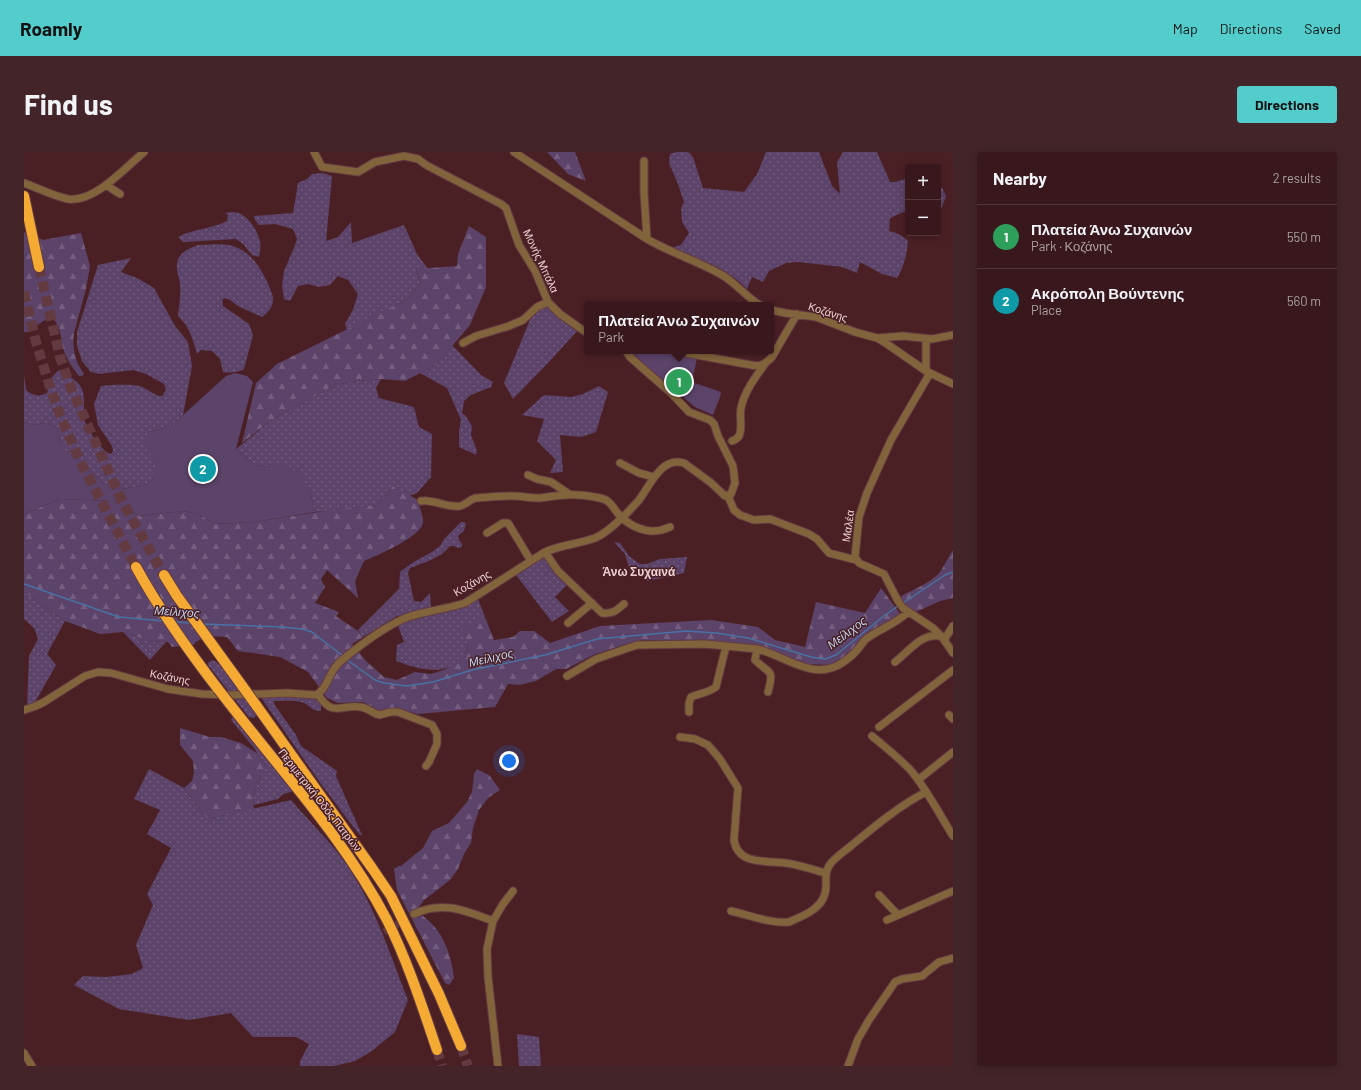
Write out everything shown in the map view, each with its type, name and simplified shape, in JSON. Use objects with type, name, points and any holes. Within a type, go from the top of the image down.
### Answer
[{"type":"highway","points":[[24,196],[39,267]]},
{"type":"highway","name":"Περιμετρική Οδός Πατρών","points":[[136,567],[180,639],[330,829],[362,878],[386,920],[404,957],[437,1050]]},
{"type":"highway","name":"Περιμετρική Οδός Πατρών","points":[[164,575],[391,896],[439,994],[461,1046]]},
{"type":"street","points":[[24,183],[63,198],[72,199],[88,196],[106,185],[144,152]]},
{"type":"street","name":"Μονής Μπάλα","points":[[314,152],[322,167],[358,172],[375,162],[404,156],[418,159],[426,165],[501,204],[506,208],[519,245],[535,271],[548,302],[567,319],[584,331]]},
{"type":"street","points":[[514,152],[647,239],[664,249],[723,275],[756,302]]},
{"type":"street","points":[[644,161],[644,193],[647,239]]},
{"type":"street","points":[[106,185],[120,194]]},
{"type":"street","points":[[463,343],[476,336],[523,320],[537,307],[548,302]]},
{"type":"street","points":[[774,311],[797,314]]},
{"type":"street","name":"Κοζάνης","points":[[774,354],[797,314],[816,317],[855,332],[877,338],[903,336],[938,339],[953,334]]},
{"type":"street","points":[[877,338],[928,372],[953,384]]},
{"type":"street","points":[[926,339],[928,372]]},
{"type":"street","points":[[628,354],[671,393],[689,412],[710,420],[714,424],[718,436],[730,457],[734,468],[734,486],[732,493],[728,496],[734,510],[743,516],[755,520],[769,518],[809,534],[815,538],[829,553],[856,560],[859,563],[884,574],[903,607],[928,624],[943,639],[953,653]]},
{"type":"street","points":[[691,354],[754,366],[767,362]]},
{"type":"street","name":"Κοζάνης","points":[[732,442],[739,437],[743,400],[750,387],[774,354]]},
{"type":"street","name":"Μαλέα","points":[[856,560],[859,517],[866,493],[891,440],[928,372]]},
{"type":"street","name":"Κοζάνης","points":[[24,710],[44,702],[85,676],[98,672],[111,673],[168,689],[212,694],[318,694],[324,688],[335,666],[354,651],[399,621],[409,617],[465,603],[544,552],[558,546],[597,537],[622,518],[639,500],[659,471],[670,464],[682,463],[698,472],[724,495],[728,496]]},
{"type":"street","points":[[620,464],[639,473],[654,477]]},
{"type":"street","points":[[528,475],[537,479],[551,482],[569,494]]},
{"type":"street","points":[[421,501],[427,501],[444,506],[457,506],[466,505],[475,498],[512,496],[541,498],[569,494],[608,500],[622,518],[647,531],[658,531],[670,527]]},
{"type":"street","points":[[487,533],[503,523],[508,523],[531,561]]},
{"type":"street","points":[[544,552],[558,571],[602,613],[609,614],[614,612],[624,604]]},
{"type":"street","points":[[568,623],[592,603]]},
{"type":"street","points":[[567,676],[596,659],[637,645],[697,644],[757,649],[802,667],[812,669],[830,668],[842,663],[858,649],[864,641],[897,621],[903,607]]},
{"type":"street","points":[[943,639],[953,626]]},
{"type":"street","points":[[895,662],[925,638],[933,635],[943,639]]},
{"type":"street","points":[[689,712],[688,703],[691,697],[710,691],[716,687],[726,646]]},
{"type":"street","points":[[757,649],[755,660],[772,676],[768,692]]},
{"type":"street","points":[[879,727],[953,670]]},
{"type":"street","points":[[318,694],[325,703],[334,709],[362,707],[378,715],[398,712],[431,723],[436,732],[437,741],[434,752],[426,766]]},
{"type":"street","points":[[872,736],[901,760],[918,780],[953,836]]},
{"type":"street","points":[[680,737],[695,739],[708,745],[720,759],[738,788],[734,840],[735,846],[744,856],[755,860],[785,862],[826,873]]},
{"type":"street","points":[[918,780],[953,752]]},
{"type":"street","points":[[731,910],[774,921],[789,922],[811,912],[818,907],[825,891],[826,873],[828,867],[834,860],[914,798],[926,792]]},
{"type":"street","points":[[498,1066],[487,967],[488,940],[493,921],[513,891]]},
{"type":"street","points":[[887,920],[953,891]]},
{"type":"street","points":[[879,895],[898,915]]},
{"type":"street","points":[[414,914],[430,908],[445,907],[465,911],[493,921]]},
{"type":"street","points":[[848,1066],[858,1039],[895,982],[900,979],[922,976],[939,962],[953,958]]},
{"type":"street","points":[[24,1053],[32,1066]]},
{"type":"green space","points":[[547,152],[575,152],[586,181],[568,174]]},
{"type":"green space","points":[[676,152],[688,152],[693,157],[703,188],[744,192],[757,174],[766,152],[819,152],[832,186],[840,194],[837,162],[843,152],[877,152],[890,182],[905,179],[905,211],[890,218],[889,231],[899,234],[908,241],[902,269],[897,278],[882,274],[860,262],[857,273],[842,267],[798,262],[786,263],[769,271],[763,282],[752,277],[747,289],[739,281],[721,269],[671,248],[681,245],[689,233],[682,222],[681,208],[684,202],[669,163],[670,154]]},
{"type":"green space","points":[[322,173],[332,176],[326,241],[338,237],[351,222],[352,243],[404,225],[417,254],[428,269],[416,270],[421,284],[406,300],[347,330],[345,324],[353,310],[358,294],[348,280],[338,276],[330,285],[319,287],[308,284],[298,286],[290,301],[284,299],[282,286],[284,271],[297,239],[293,229],[275,224],[259,225],[254,216],[293,213],[298,183],[307,179],[312,174]]},
{"type":"green space","points":[[941,187],[946,197],[941,209]]},
{"type":"green space","points":[[233,212],[242,215],[254,227],[260,241],[259,257],[252,255],[243,244],[236,239],[183,242],[178,237],[227,221],[228,215],[225,213]]},
{"type":"green space","points":[[469,226],[486,237],[486,287],[470,325],[436,365],[405,381],[381,379],[348,382],[327,389],[272,420],[242,443],[256,383],[277,364],[406,300],[421,284],[416,269],[457,266],[458,254]]},
{"type":"green space","points":[[24,232],[43,240],[81,233],[90,266],[86,289],[73,339],[75,355],[84,374],[82,376],[79,376],[64,352],[58,326],[53,319],[43,321],[30,332],[24,332]]},
{"type":"green space","points":[[198,245],[229,245],[238,248],[249,255],[260,269],[269,286],[273,298],[271,308],[262,317],[238,306],[230,300],[225,298],[222,300],[223,306],[249,324],[253,335],[244,369],[239,371],[231,373],[223,372],[220,359],[212,351],[201,350],[197,354],[188,329],[178,316],[180,283],[177,273],[178,259],[183,253]]},
{"type":"green space","points":[[131,258],[121,272],[139,279],[154,288],[175,326],[188,342],[192,366],[183,415],[171,426],[149,432],[153,458],[157,467],[153,479],[146,485],[115,490],[103,483],[72,455],[64,450],[60,442],[57,428],[47,423],[32,425],[24,422],[24,375],[26,390],[31,394],[36,395],[47,393],[51,378],[59,370],[77,382],[83,391],[85,422],[99,445],[111,454],[113,451],[112,446],[98,425],[94,404],[101,386],[139,386],[159,396],[162,396],[166,390],[164,384],[146,374],[133,370],[99,374],[91,372],[82,361],[77,346],[77,332],[98,265]]},
{"type":"green space","points":[[547,304],[578,330],[513,399],[504,383],[532,315]]},
{"type":"green space","points":[[452,345],[481,375],[493,382],[491,387],[471,395],[464,401],[462,414],[465,415],[472,426],[471,435],[477,451],[476,455],[459,447],[461,420],[447,388],[420,373],[436,365]]},
{"type":"green space","points":[[632,354],[676,354],[697,358],[692,382],[721,392],[713,415],[695,407]]},
{"type":"green space","points":[[235,373],[247,376],[253,382],[236,449],[255,465],[268,467],[275,463],[299,472],[310,491],[315,512],[255,522],[216,524],[198,514],[184,511],[139,516],[114,501],[60,499],[24,514],[24,422],[32,425],[47,423],[57,428],[60,442],[64,450],[72,455],[103,483],[115,490],[146,485],[153,479],[156,467],[153,458],[144,446],[149,432],[171,426],[226,376]]},
{"type":"green space","points":[[381,379],[376,388],[379,398],[414,407],[419,427],[432,434],[431,477],[417,493],[409,496],[393,486],[378,505],[315,512],[310,491],[269,467],[255,465],[236,449],[272,420],[327,389],[348,382]]},
{"type":"green space","points":[[599,386],[608,392],[596,432],[581,437],[560,435],[563,472],[550,473],[556,460],[537,441],[544,419],[522,415],[544,395],[571,397],[583,394]]},
{"type":"green space","points":[[393,486],[418,500],[423,519],[421,527],[398,545],[364,561],[355,581],[358,598],[327,570],[321,579],[325,587],[315,603],[339,612],[336,616],[361,634],[363,637],[352,644],[366,661],[384,677],[397,680],[415,672],[431,674],[446,669],[459,660],[467,650],[468,640],[460,635],[463,626],[485,617],[494,640],[513,637],[520,631],[534,631],[550,643],[600,626],[711,620],[758,627],[775,640],[805,647],[816,602],[865,613],[881,588],[901,615],[842,660],[830,665],[806,664],[763,647],[645,640],[633,642],[595,654],[566,669],[556,669],[536,681],[519,685],[508,684],[495,707],[418,714],[404,710],[378,710],[363,702],[338,703],[327,698],[308,672],[280,657],[238,651],[227,637],[209,637],[200,639],[193,645],[172,647],[168,642],[149,641],[123,632],[100,634],[65,621],[24,592],[24,514],[60,499],[114,501],[139,516],[184,511],[198,514],[216,524],[255,522],[330,510],[378,505]]},
{"type":"green space","points":[[461,522],[466,524],[464,531],[458,536],[462,547],[458,548],[450,546],[442,554],[410,568],[408,573],[414,601],[421,602],[430,593],[431,610],[397,616],[363,637],[358,630],[399,589],[400,572],[440,546],[444,539]]},
{"type":"green space","points":[[614,542],[620,543],[629,556],[640,564],[647,564],[660,559],[687,557],[684,573],[647,581],[646,573],[630,571],[625,554]]},
{"type":"green space","points":[[953,550],[953,598],[940,601],[916,612],[906,606],[900,597],[936,576]]},
{"type":"green space","points":[[544,556],[569,583],[555,597],[569,611],[552,622],[516,575]]},
{"type":"green space","points":[[24,592],[65,621],[47,654],[56,665],[34,704],[27,706],[29,656],[38,639],[34,628],[24,619]]},
{"type":"green space","points":[[478,599],[485,617],[463,627],[468,638],[468,646],[463,656],[456,663],[449,667],[431,670],[413,667],[396,661],[397,645],[404,642],[397,623]]},
{"type":"green space","points":[[123,632],[149,641],[166,642],[150,660]]},
{"type":"green space","points":[[212,660],[230,675],[257,714],[254,718],[249,717],[208,665],[208,663]]},
{"type":"green space","points":[[260,696],[317,697],[321,702],[321,711],[314,710],[298,701],[274,701],[274,704],[296,735],[301,746],[337,771],[336,776],[362,835],[360,835],[321,784]]},
{"type":"green space","points":[[233,716],[292,790],[291,792],[283,794],[278,799],[254,805],[253,796],[259,779],[265,769],[265,765],[254,748],[231,720]]},
{"type":"green space","points":[[180,728],[210,737],[221,737],[241,743],[257,753],[265,765],[265,769],[259,779],[253,796],[254,809],[208,819],[184,788],[192,781],[194,773],[193,761],[180,745]]},
{"type":"green space","points":[[149,769],[184,788],[208,819],[291,800],[341,857],[362,890],[371,908],[408,1000],[395,1032],[372,1051],[355,1061],[334,1066],[300,1066],[300,1061],[309,1044],[296,1037],[253,1037],[231,1013],[189,1020],[119,1009],[74,985],[83,976],[106,977],[132,974],[143,968],[136,945],[153,905],[147,894],[171,848],[147,834],[160,810],[134,799]]},
{"type":"green space","points":[[477,769],[489,775],[500,790],[488,798],[479,810],[473,828],[471,843],[464,854],[458,869],[450,880],[424,900],[418,908],[422,915],[437,929],[447,949],[452,963],[454,978],[449,985],[445,983],[397,890],[394,869],[401,866],[423,848],[432,831],[449,823],[467,802],[472,792],[474,774]]},
{"type":"green space","points":[[517,1034],[539,1037],[541,1066],[519,1066]]},
{"type":"waterway","name":"Μείλιχος","points":[[903,603],[945,575],[953,572]]},
{"type":"waterway","name":"Μείλιχος","points":[[24,584],[119,617],[164,621]]},
{"type":"waterway","name":"Μείλιχος","points":[[346,659],[375,680],[384,683],[407,686],[433,682],[472,670],[545,655],[597,639],[686,631],[716,633],[748,638],[811,657],[825,659],[836,655],[898,606]]},
{"type":"waterway","name":"Μείλιχος","points":[[174,622],[192,623]]},
{"type":"waterway","name":"Μείλιχος","points":[[202,624],[302,629],[312,632],[343,656]]},
{"type":"tunnel","points":[[39,267],[60,357],[71,388],[123,503],[164,575]]},
{"type":"tunnel","points":[[24,292],[36,342],[60,415],[80,461],[136,567]]},
{"type":"tunnel","points":[[384,932],[414,914]]},
{"type":"tunnel","points":[[461,1046],[468,1066]]},
{"type":"tunnel","points":[[437,1050],[442,1066]]},
{"type":"place","name":"Πλατεία Άνω Συχαινών","points":[[679,382]]},
{"type":"place","name":"Ακρόπολη Βούντενης","points":[[203,469]]},
{"type":"district","name":"Άνω Συχαινά","points":[[639,572]]}]
